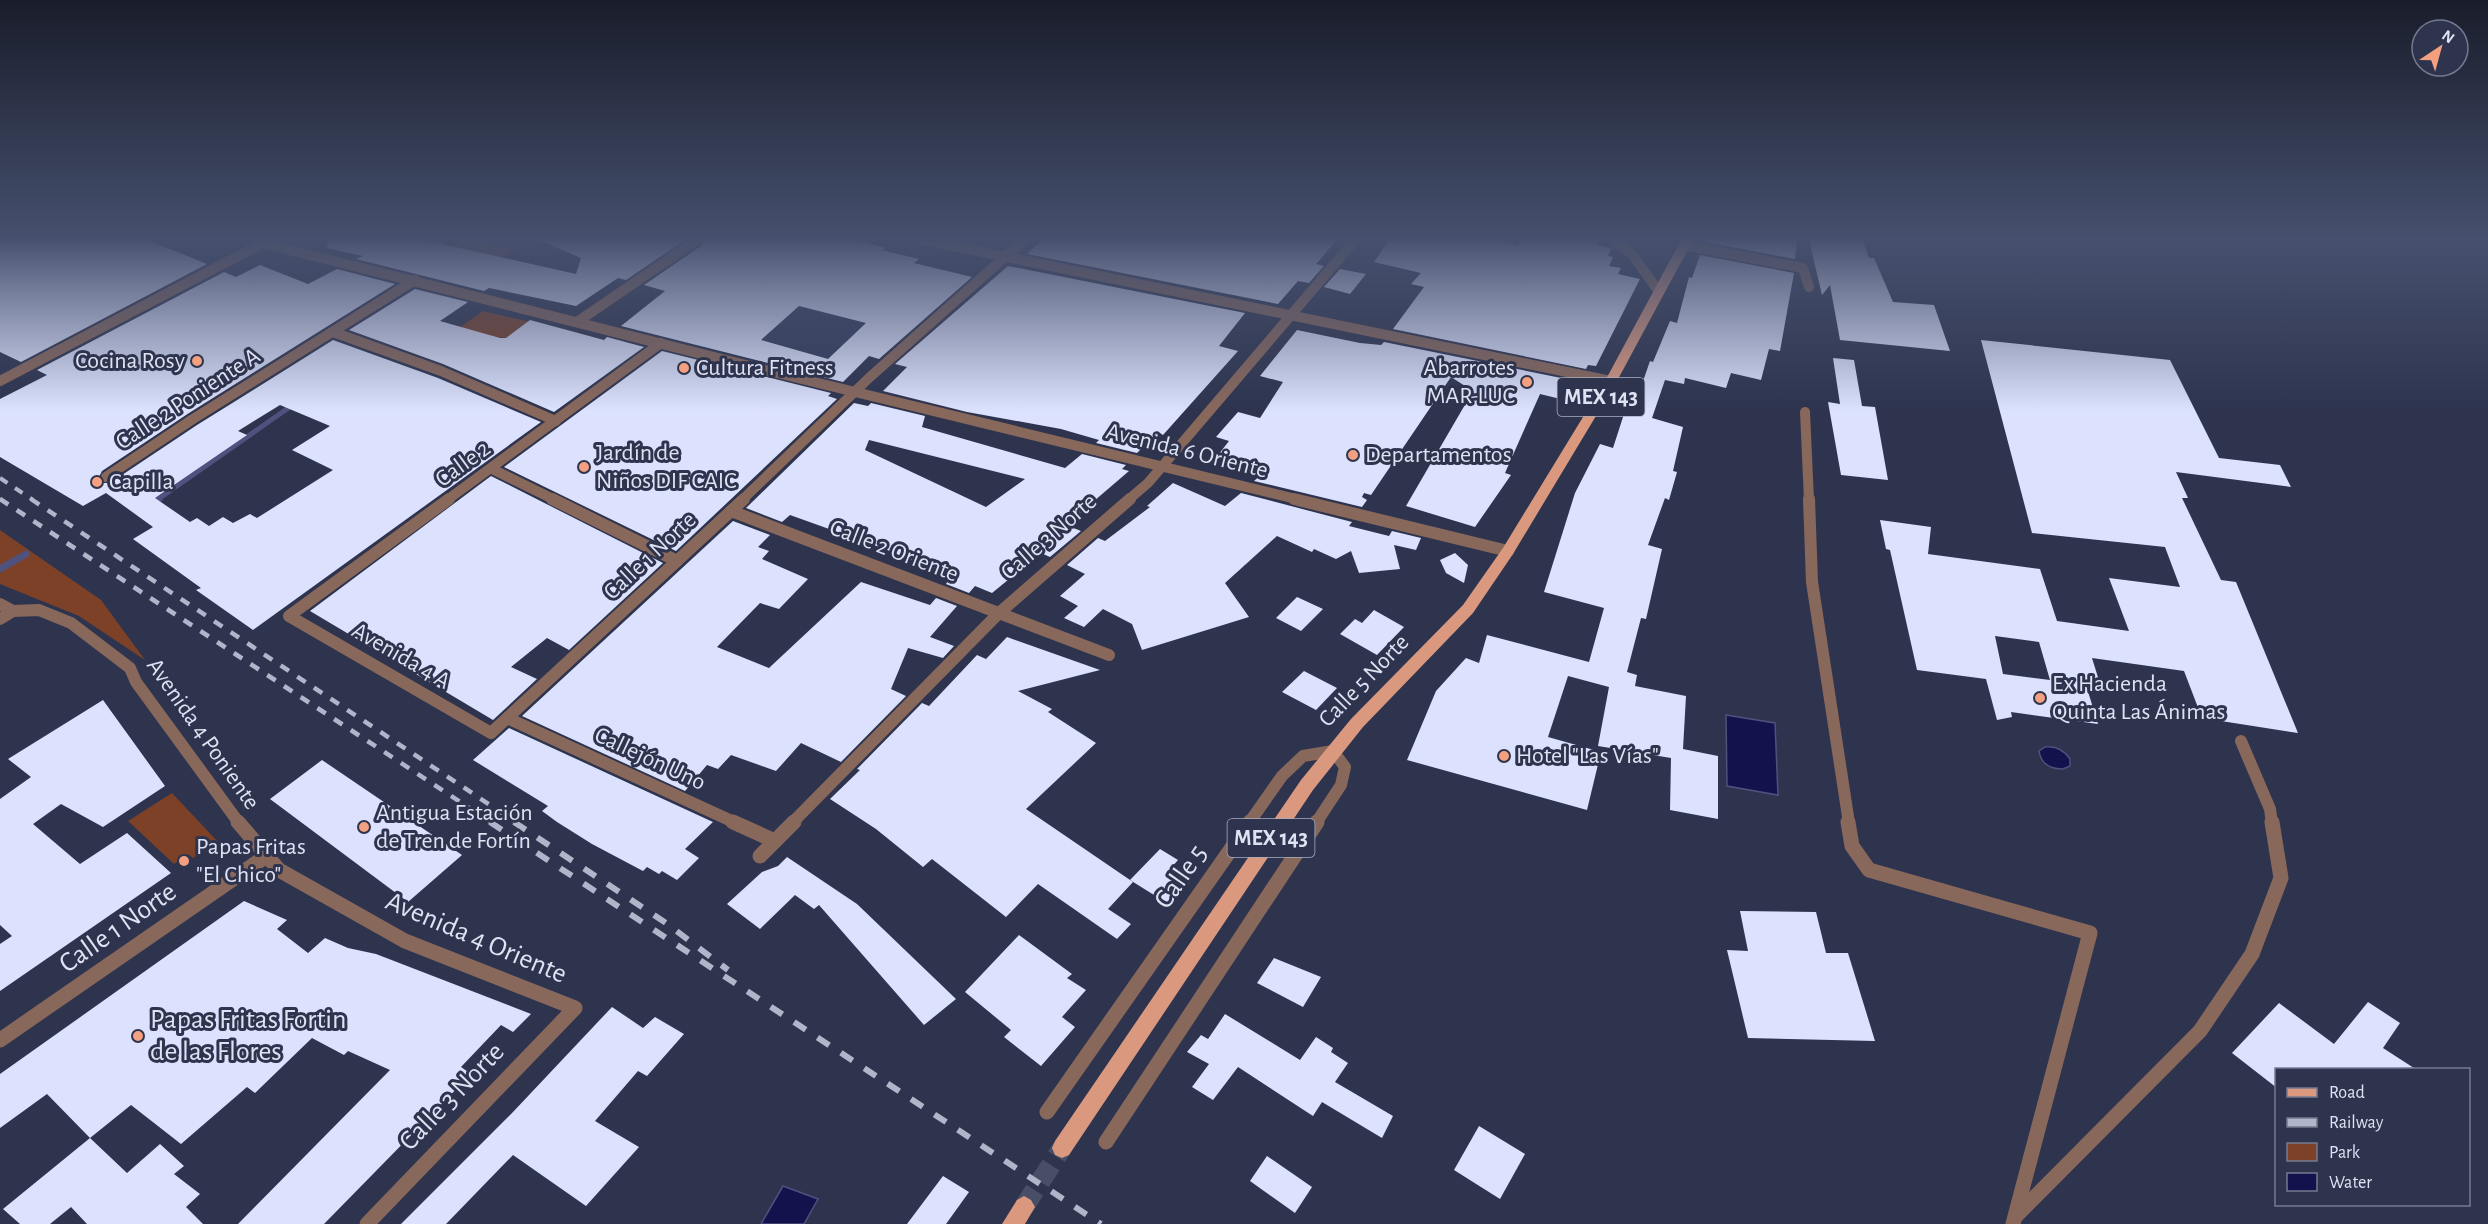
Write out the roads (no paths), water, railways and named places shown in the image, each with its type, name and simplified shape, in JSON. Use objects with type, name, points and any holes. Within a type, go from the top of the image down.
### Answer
[{"type":"main road","name":"Calle 5 Norte","points":[[1062,1148],[1332,751],[1468,609],[1508,551],[1611,381],[1656,297]]},
{"type":"street","points":[[0,381],[156,297]]},
{"type":"street","name":"Calle 2 Poniente A","points":[[106,477],[193,419],[387,297]]},
{"type":"street","name":"Avenida 6 Oriente","points":[[480,297],[856,392],[1508,551]]},
{"type":"street","points":[[577,322],[613,297]]},
{"type":"street","name":"Calle 1 Norte","points":[[491,733],[959,297]]},
{"type":"street","points":[[1199,297],[1611,381]]},
{"type":"street","name":"Calle 3 Norte","points":[[760,856],[998,614],[1148,483],[1305,297]]},
{"type":"street","points":[[333,332],[441,371],[556,421]]},
{"type":"street","name":"Calle 2","points":[[289,616],[661,343]]},
{"type":"street","points":[[1805,412],[1812,582],[1852,846],[1869,870],[2090,933],[2014,1220]]},
{"type":"street","points":[[492,469],[677,561]]},
{"type":"street","name":"Calle 2 Oriente","points":[[731,511],[1109,655]]},
{"type":"street","name":"Avenida 4 Poniente","points":[[0,604],[13,611],[39,610],[71,623],[130,668],[136,682],[265,857]]},
{"type":"street","points":[[0,619],[13,611]]},
{"type":"street","name":"Avenida 4 A","points":[[289,616],[491,733]]},
{"type":"street","name":"Callejón Uno","points":[[507,718],[775,841]]},
{"type":"street","points":[[2014,1220],[2200,1031],[2252,954],[2282,878],[2270,808],[2241,741]]},
{"type":"street","points":[[1106,1142],[1341,785],[1345,767],[1332,751]]},
{"type":"street","name":"Calle 5","points":[[1047,1112],[1282,776],[1303,756],[1332,751]]},
{"type":"street","name":"Calle 1 Norte","points":[[0,1040],[265,857]]},
{"type":"street","name":"Avenida 4 Oriente","points":[[265,857],[279,870],[405,942],[575,1008]]},
{"type":"street","name":"Calle 3 Norte","points":[[367,1224],[575,1008]]},
{"type":"water","points":[[1726,715],[1775,723],[1778,795],[1727,786]]},
{"type":"water","points":[[2045,747],[2062,751],[2070,759],[2070,766],[2063,769],[2047,765],[2039,751]]},
{"type":"water","points":[[783,1186],[818,1199],[804,1224],[761,1224]]},
{"type":"waterway","points":[[157,500],[294,404]]},
{"type":"waterway","points":[[155,502],[159,499]]},
{"type":"waterway","points":[[0,569],[26,554]]},
{"type":"tunnel","points":[[1024,1207],[1062,1148]]},
{"type":"railway","points":[[0,478],[33,500]]},
{"type":"railway","points":[[2,500],[0,499],[492,823]]},
{"type":"railway","points":[[31,499],[517,823]]},
{"type":"railway","points":[[490,822],[1101,1224]]},
{"type":"railway","points":[[514,822],[666,923],[728,970]]},
{"type":"place","name":"Cocina Rosy","points":[[197,361]]},
{"type":"place","name":"Cultura Fitness","points":[[684,368]]},
{"type":"place","name":"Abarrotes MAR-LUC","points":[[1527,382]]},
{"type":"place","name":"Departamentos","points":[[1353,455]]},
{"type":"place","name":"Jardín de Niños DIF CAIC","points":[[584,467]]},
{"type":"place","name":"Capilla","points":[[97,482]]},
{"type":"place","name":"Ex Hacienda Quinta Las Ánimas","points":[[2040,698]]},
{"type":"place","name":"Hotel \"Las Vías\"","points":[[1504,756]]},
{"type":"place","name":"Antigua Estación de Tren de Fortín","points":[[364,827]]},
{"type":"place","name":"Papas Fritas \"El Chico\"","points":[[184,861]]},
{"type":"place","name":"Papas Fritas Fortin de las Flores","points":[[138,1036]]}]
